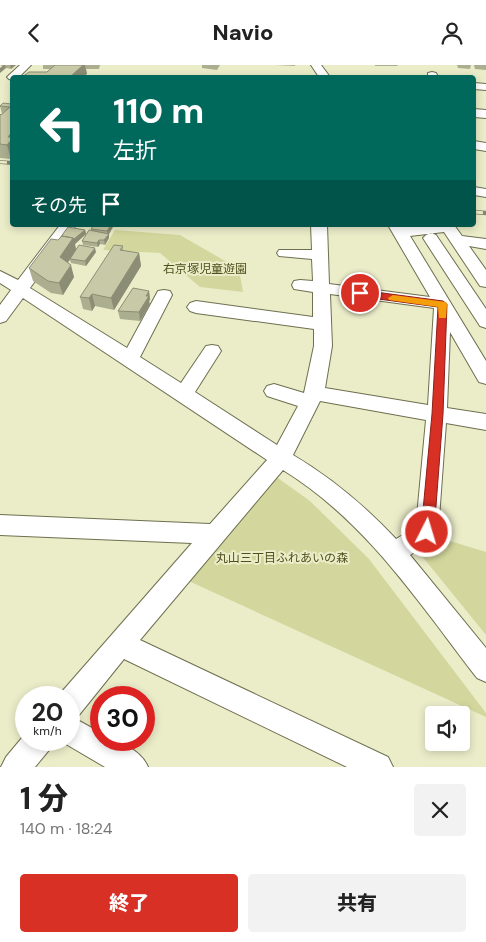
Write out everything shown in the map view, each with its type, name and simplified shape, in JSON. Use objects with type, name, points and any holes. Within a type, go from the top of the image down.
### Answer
[{"type":"street","points":[[16,75],[26,65]]},
{"type":"street","points":[[0,317],[66,227]]},
{"type":"street","points":[[80,692],[281,458],[312,397],[323,346],[319,227]]},
{"type":"street","points":[[486,282],[448,227],[398,229],[486,377]]},
{"type":"street","points":[[431,238],[486,322]]},
{"type":"street","points":[[457,240],[486,244]]},
{"type":"street","points":[[285,253],[321,255]]},
{"type":"street","points":[[0,276],[296,466],[332,493],[359,517],[393,553],[486,669]]},
{"type":"street","points":[[300,285],[443,304]]},
{"type":"street","points":[[130,359],[164,295]]},
{"type":"street","points":[[393,553],[427,532],[437,414],[443,304]]},
{"type":"street","points":[[196,307],[322,324]]},
{"type":"street","points":[[184,394],[212,351]]},
{"type":"street","points":[[274,391],[486,422]]},
{"type":"street","points":[[0,525],[215,534]]},
{"type":"street","points":[[120,644],[378,767]]},
{"type":"street","points":[[80,736],[133,767]]},
{"type":"street","points":[[16,767],[30,751]]},
{"type":"green space","name":"右京塚児童遊園","points":[[115,230],[180,235],[239,269],[243,292],[200,287],[160,253],[103,250]]},
{"type":"green space","name":"丸山三丁目ふれあいの森","points":[[275,476],[310,501],[369,559],[486,713],[486,717],[470,710],[470,706],[462,706],[182,578]]},
{"type":"green space","points":[[434,536],[486,552],[486,635],[417,550]]},
{"type":"building","points":[[55,65],[83,65],[72,75],[25,75],[29,72],[47,72]]},
{"type":"building","points":[[3,103],[10,104],[10,107],[0,106]]},
{"type":"building","points":[[10,107],[10,134],[8,137],[10,137],[10,141],[7,145],[0,144],[1,115]]},
{"type":"building","points":[[68,227],[85,230],[74,239],[62,236],[60,238]]},
{"type":"building","points":[[92,227],[110,227],[107,231],[91,229]]},
{"type":"building","points":[[89,230],[109,234],[104,240],[99,240],[97,243],[82,241]]},
{"type":"building","points":[[62,236],[73,238],[60,257],[71,265],[59,283],[48,281],[29,268],[51,239],[58,240]]},
{"type":"building","points":[[79,245],[95,248],[85,261],[70,259]]},
{"type":"building","points":[[114,245],[123,246],[120,250],[139,253],[111,298],[92,294],[89,298],[80,297]]},
{"type":"building","points":[[133,288],[149,291],[146,296],[149,296],[139,312],[118,311]]},
{"type":"railway","points":[[0,162],[10,163]]},
{"type":"railway","points":[[476,212],[486,213]]},
{"type":"slow traffic","points":[[393,298],[443,304],[442,316]]},
{"type":"route","points":[[360,293],[443,304],[437,414],[427,532]]}]
